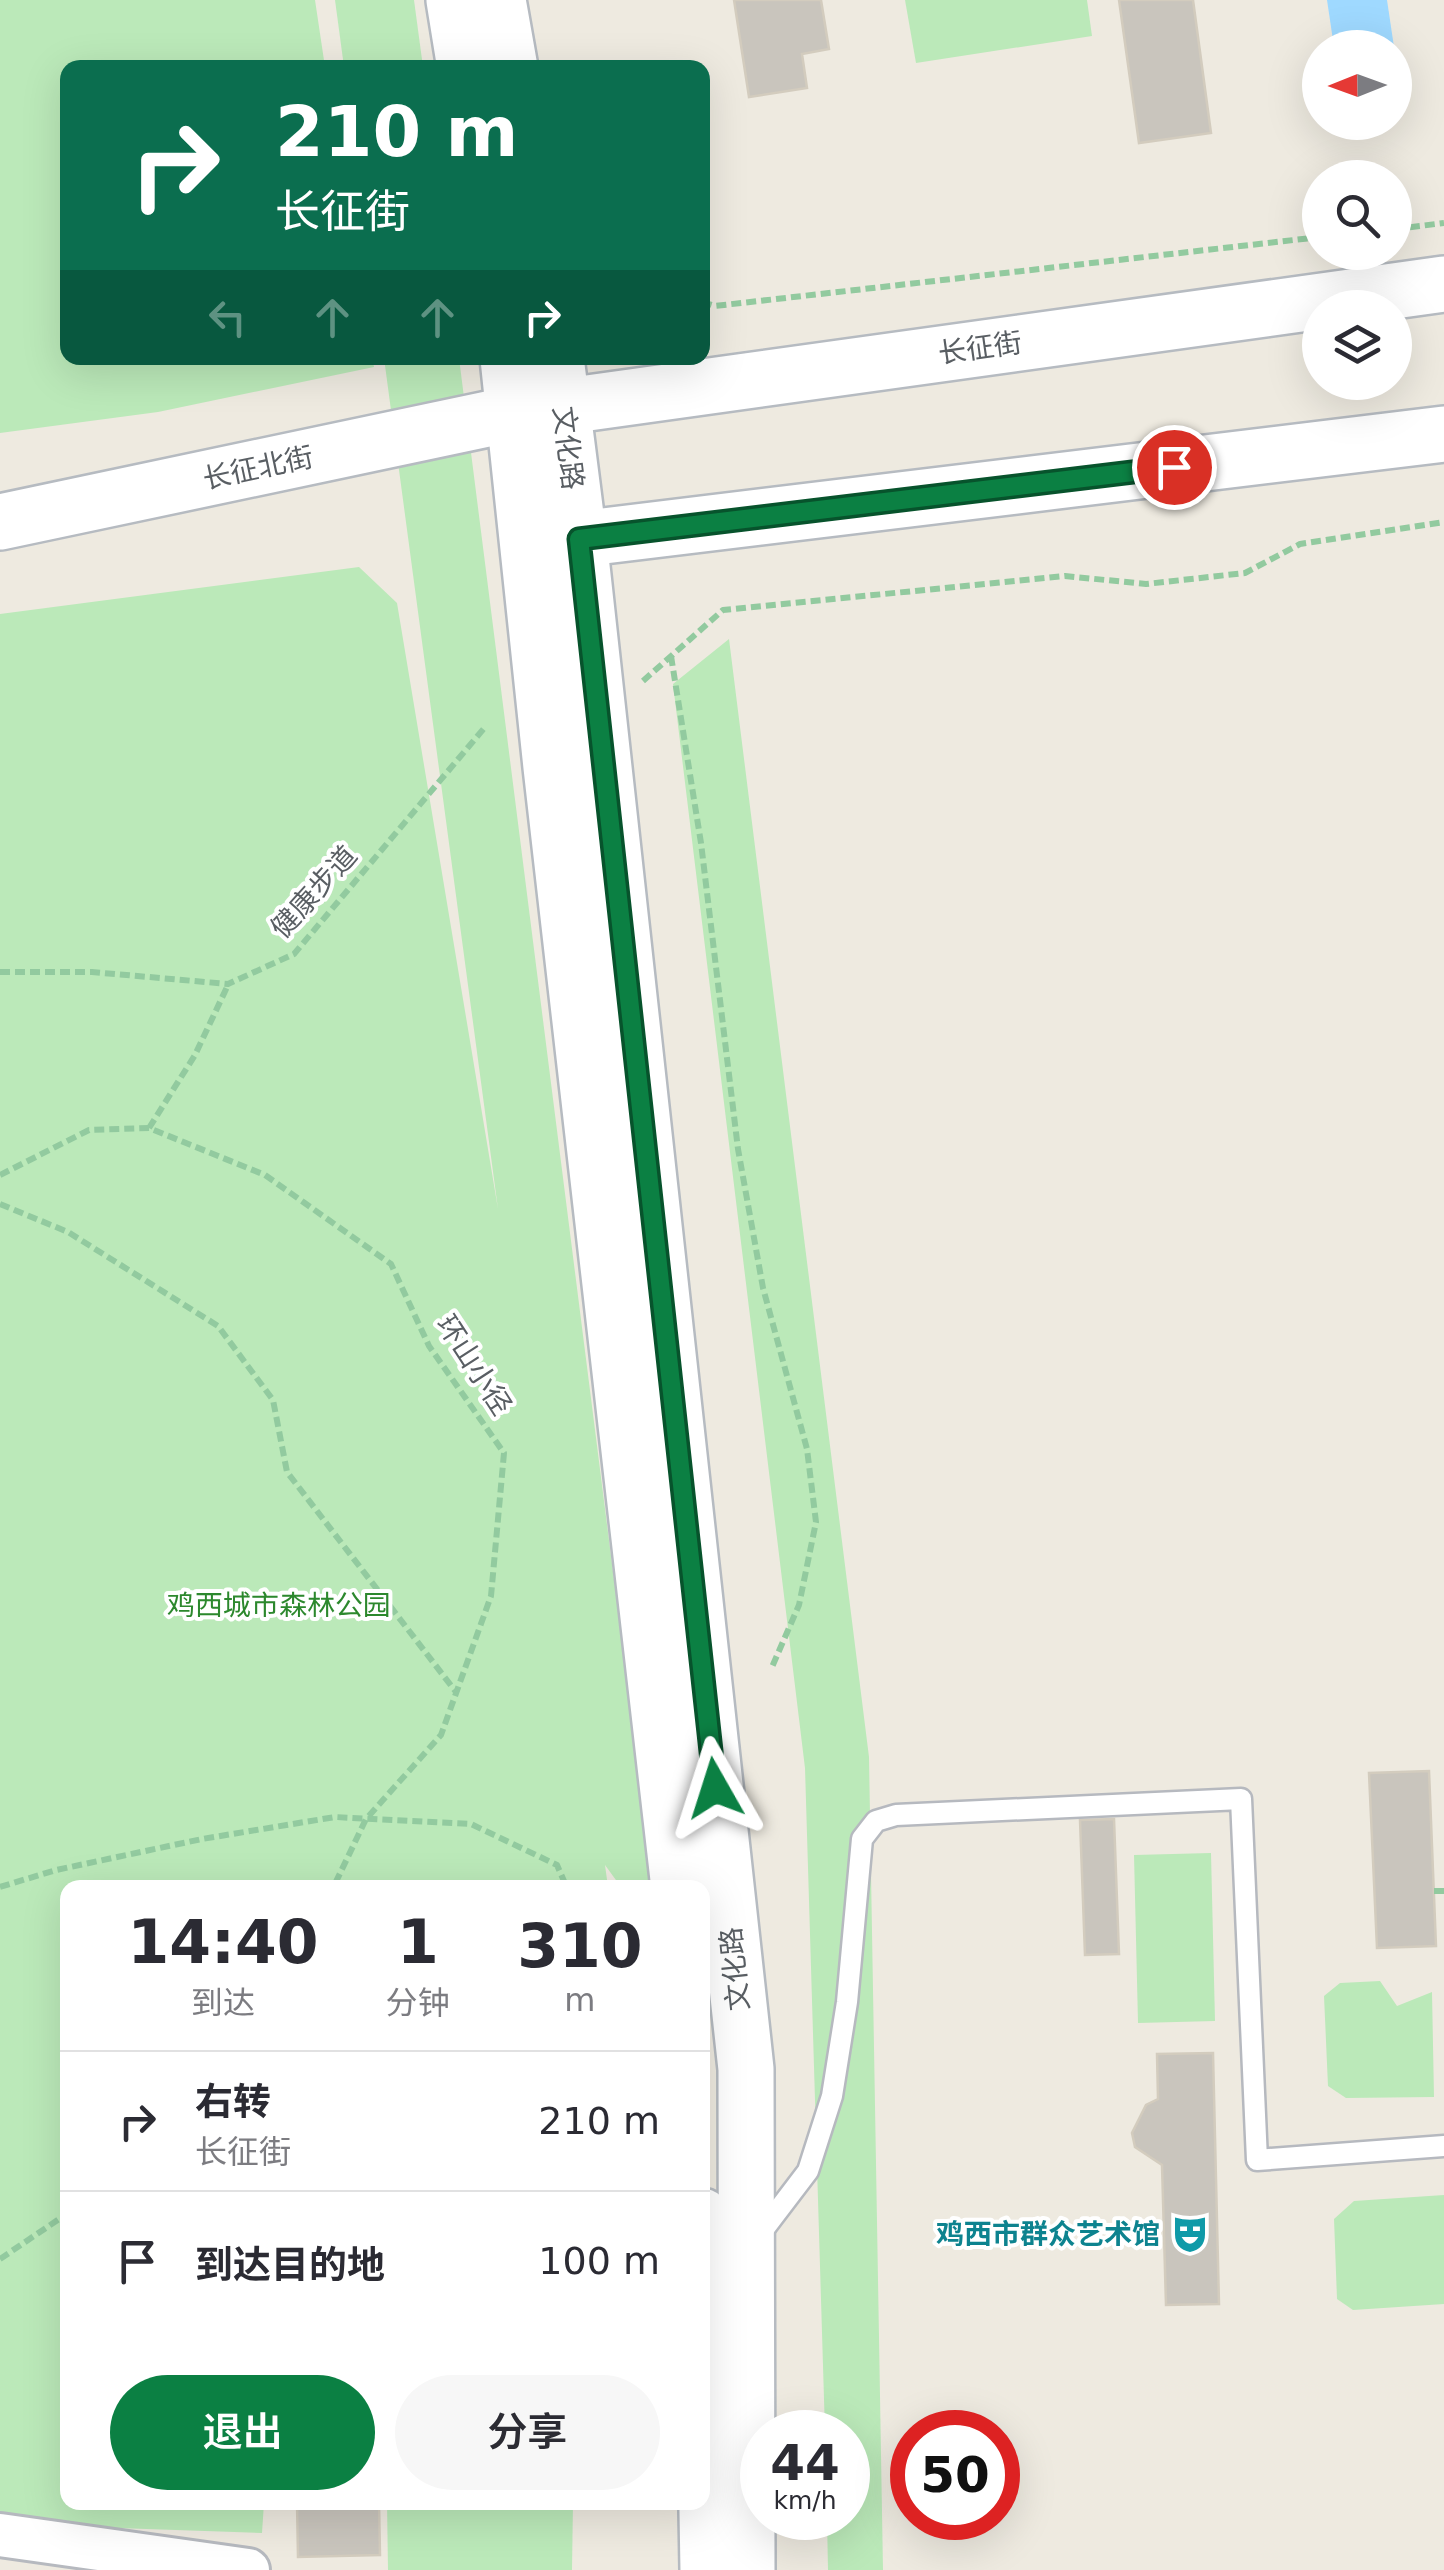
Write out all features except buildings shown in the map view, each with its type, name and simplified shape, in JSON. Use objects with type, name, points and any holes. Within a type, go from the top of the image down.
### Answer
[{"type":"main road","points":[[454,0],[464,60]]},
{"type":"main road","points":[[498,0],[509,60]]},
{"type":"main road","name":"长征街","points":[[534,407],[1444,284]]},
{"type":"main road","name":"长征北街","points":[[0,522],[534,407]]},
{"type":"main road","name":"文化路","points":[[534,407],[579,539],[746,2069],[747,2570]]},
{"type":"main road","name":"文化路","points":[[534,407],[551,767],[678,1880]]},
{"type":"main road","points":[[579,539],[1444,434]]},
{"type":"main road","points":[[707,2510],[708,2570]]},
{"type":"street","points":[[0,2536],[248,2570]]},
{"type":"lane","points":[[746,2252],[808,2171],[832,2096],[862,1839],[876,1821],[896,1815],[1241,1799],[1257,2160],[1444,2146]]},
{"type":"path","points":[[1412,226],[1444,223]]},
{"type":"path","points":[[710,304],[1302,239]]},
{"type":"path","points":[[599,721],[723,610],[1065,576],[1146,584],[1245,573],[1300,544],[1444,522]]},
{"type":"path","points":[[671,656],[701,843],[738,1149],[764,1288],[806,1449],[816,1522],[798,1605],[772,1667]]},
{"type":"path","name":"健康步道","points":[[0,972],[92,972],[228,984],[294,954],[486,726]]},
{"type":"path","points":[[150,1128],[195,1055],[228,984]]},
{"type":"path","name":"环山小径","points":[[0,1175],[89,1130],[150,1128],[265,1174],[392,1264],[428,1346],[504,1452],[491,1596],[441,1735],[366,1819],[337,1880]]},
{"type":"path","points":[[0,1204],[68,1232],[218,1326],[273,1400],[287,1472],[456,1693]]},
{"type":"path","points":[[0,1887],[56,1870],[202,1839],[335,1818],[471,1824],[557,1865],[564,1880]]},
{"type":"path","points":[[1434,1892],[1444,1891]]},
{"type":"path","points":[[0,2260],[60,2219]]},
{"type":"green space","points":[[0,0],[315,0],[324,60],[60,60],[60,365],[374,367],[158,412],[0,433]]},
{"type":"green space","points":[[335,0],[414,0],[422,60],[343,60]]},
{"type":"green space","points":[[905,0],[1087,0],[1092,36],[916,63]]},
{"type":"green space","name":"鸡西城市森林公园","points":[[385,365],[460,365],[652,1880],[616,1880],[605,1865],[607,1880],[60,1880],[60,2510],[264,2510],[262,2533],[0,2524],[0,614],[359,567],[397,603],[498,1209]]},
{"type":"green space","points":[[729,639],[869,1757],[883,2570],[828,2570],[827,2540],[870,2540],[870,2410],[824,2410],[805,1768],[673,684]]},
{"type":"green space","points":[[1211,1853],[1215,2021],[1138,2023],[1134,1855]]},
{"type":"green space","points":[[1380,1981],[1397,2006],[1432,1992],[1434,2097],[1346,2098],[1328,2086],[1324,1996],[1340,1983]]},
{"type":"green space","points":[[1444,2195],[1444,2304],[1353,2310],[1337,2299],[1334,2219],[1354,2201]]},
{"type":"green space","points":[[387,2510],[573,2510],[572,2570],[388,2570]]},
{"type":"water","points":[[1327,0],[1387,0],[1391,30],[1331,30]]},
{"type":"place","name":"鸡西市群众艺术馆","points":[[1190,2234]]},
{"type":"route","points":[[715,1788],[579,539],[1174,467]]}]
